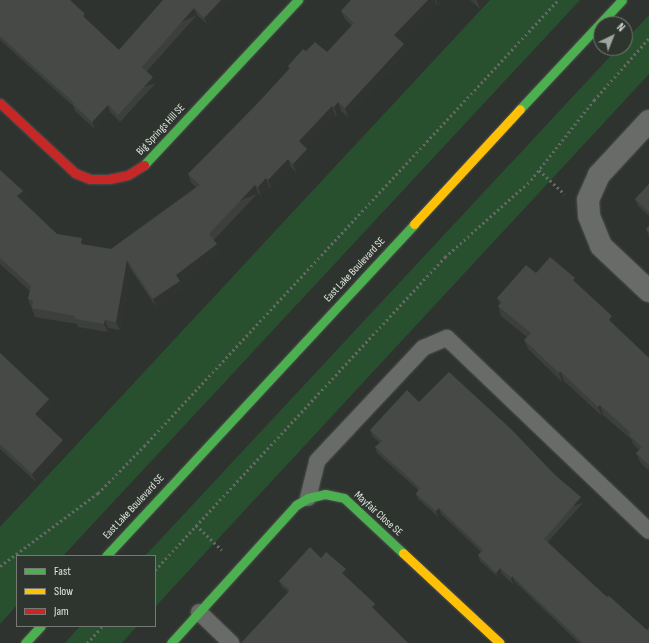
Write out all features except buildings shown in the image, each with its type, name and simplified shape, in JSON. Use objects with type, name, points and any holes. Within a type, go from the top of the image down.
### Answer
[{"type":"street","name":"Big Springs Hill SE","points":[[0,103],[75,173],[90,178],[109,179],[128,175],[144,166],[298,0]]},
{"type":"street","name":"East Lake Boulevard SE","points":[[107,555],[622,0]]},
{"type":"street","points":[[649,121],[599,175],[588,200],[589,216],[601,246],[649,291]]},
{"type":"street","name":"Mayfair Close SE","points":[[171,643],[296,505],[308,498],[325,494],[344,498],[500,643]]},
{"type":"street","points":[[25,643],[40,627]]},
{"type":"lane","points":[[308,498],[317,461],[423,348],[447,338],[649,531]]},
{"type":"lane","points":[[199,612],[232,643]]},
{"type":"path","points":[[0,566],[98,493],[558,0]]},
{"type":"path","points":[[156,569],[445,257],[531,180],[594,100],[649,38]]},
{"type":"path","points":[[196,525],[240,567]]},
{"type":"path","points":[[87,643],[101,627]]},
{"type":"green space","points":[[490,0],[580,0],[64,555],[16,555],[16,606],[0,624],[0,527]]},
{"type":"green space","points":[[649,15],[649,74],[156,606],[156,555],[146,555],[611,56],[633,56],[633,32]]},
{"type":"green space","points":[[79,627],[136,627],[122,643],[65,643]]},
{"type":"traffic: fast","points":[[144,165],[298,0]]},
{"type":"traffic: fast","points":[[520,109],[622,0]]},
{"type":"traffic: fast","points":[[107,555],[414,224]]},
{"type":"traffic: fast","points":[[171,643],[296,505],[308,498],[325,494],[344,498],[403,553]]},
{"type":"traffic: fast","points":[[25,643],[40,627]]},
{"type":"traffic: slow","points":[[414,224],[520,109]]},
{"type":"traffic: slow","points":[[403,553],[500,643]]},
{"type":"traffic: jam","points":[[0,103],[75,173],[90,179],[109,179],[128,175],[144,165]]}]
